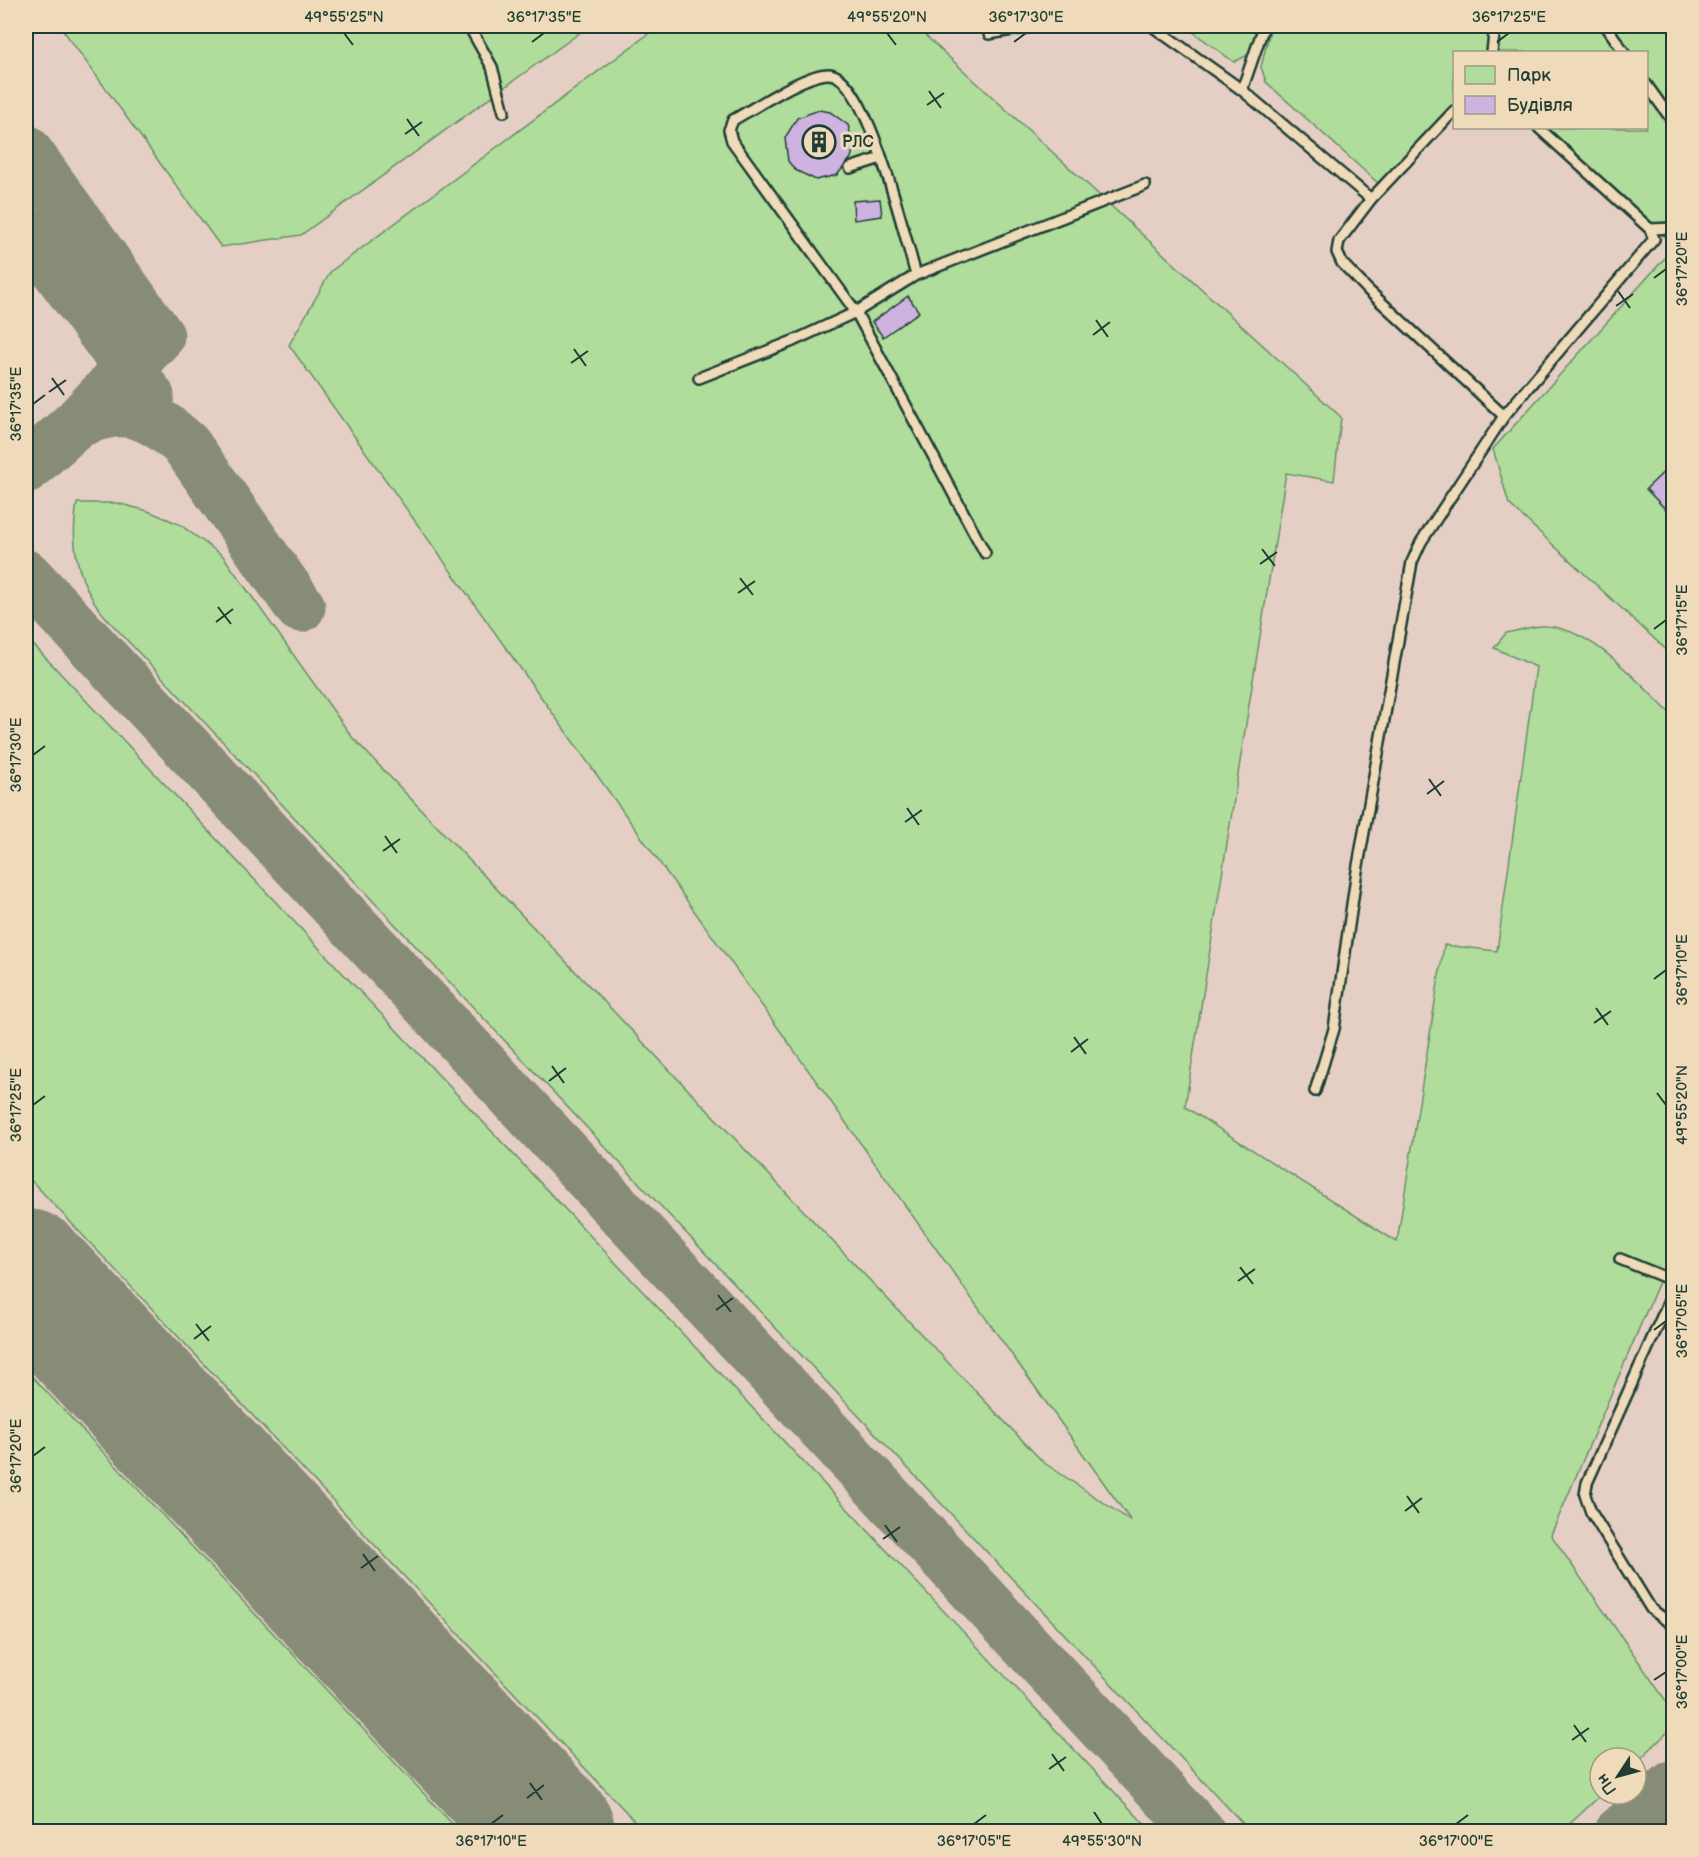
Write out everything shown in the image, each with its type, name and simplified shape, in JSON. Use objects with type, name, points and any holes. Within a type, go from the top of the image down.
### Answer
[{"type":"lane","points":[[469,26],[492,67],[504,112]]},
{"type":"lane","points":[[988,33],[1037,26]]},
{"type":"lane","points":[[1152,26],[1242,90],[1371,199]]},
{"type":"lane","points":[[1242,90],[1264,26]]},
{"type":"lane","points":[[1492,51],[1495,26]]},
{"type":"lane","points":[[1606,26],[1623,51]]},
{"type":"lane","points":[[916,275],[881,158],[862,107],[852,90],[841,78],[830,73],[813,76],[734,120],[729,130],[732,141],[856,312],[985,553]]},
{"type":"lane","points":[[1648,85],[1674,123]]},
{"type":"lane","points":[[1453,113],[1371,199],[1339,240],[1337,252],[1341,263],[1504,416]]},
{"type":"lane","points":[[1316,1091],[1334,1029],[1356,877],[1412,562],[1420,542],[1504,416],[1652,245],[1654,239],[1650,229],[1540,129]]},
{"type":"lane","points":[[850,168],[881,158]]},
{"type":"lane","points":[[699,378],[793,341],[856,312],[916,275],[1145,185]]},
{"type":"lane","points":[[1650,229],[1674,228]]},
{"type":"lane","points":[[1620,1259],[1674,1281]]},
{"type":"lane","points":[[1674,1290],[1587,1483],[1585,1495],[1591,1512],[1651,1609],[1674,1626]]},
{"type":"shaded area","points":[[26,26],[1673,26],[1673,1831],[26,1832]]},
{"type":"green space","points":[[60,26],[589,26],[301,235],[221,247]]},
{"type":"green space","points":[[659,26],[915,26],[1341,417],[1334,481],[1286,473],[1185,1107],[1397,1242],[1444,945],[1497,951],[1536,667],[1494,648],[1506,633],[1538,626],[1561,629],[1597,646],[1614,659],[1673,716],[1673,1249],[1551,1535],[1673,1711],[1673,1727],[1648,1751],[1648,1746],[1588,1746],[1589,1806],[1562,1831],[1250,1831],[98,608],[83,581],[75,551],[77,503],[117,503],[148,511],[179,524],[223,556],[352,737],[1043,1462],[1131,1521],[289,345],[331,271]]},
{"type":"green space","points":[[1185,26],[1259,26],[1252,53],[1234,62]]},
{"type":"green space","points":[[1271,26],[1673,26],[1673,244],[1546,129],[1648,129],[1648,51],[1453,51],[1453,109],[1380,185],[1266,82],[1261,67]]},
{"type":"green space","points":[[1673,249],[1673,656],[1509,504],[1493,449]]},
{"type":"green space","points":[[26,637],[1151,1831],[644,1831],[26,1175]]},
{"type":"green space","points":[[26,1370],[459,1831],[26,1831]]},
{"type":"building","name":"РЛС","points":[[819,110],[830,112],[848,125],[854,147],[851,158],[837,175],[816,180],[795,170],[788,161],[785,138],[797,118]]},
{"type":"building","points":[[880,199],[882,216],[854,220],[853,201]]},
{"type":"building","points":[[908,296],[919,312],[883,337],[872,322]]},
{"type":"building","points":[[1674,462],[1674,518],[1646,489]]},
{"type":"taxiway","points":[[26,150],[159,336],[77,423],[26,468]]},
{"type":"taxiway","points":[[31,235],[149,396]]},
{"type":"taxiway","points":[[77,423],[109,413],[135,413],[160,424],[172,433],[186,445],[300,607]]},
{"type":"taxiway","points":[[26,575],[1200,1832]]},
{"type":"taxiway","points":[[1620,1832],[1674,1785]]},
{"type":"runway","points":[[26,1273],[551,1832]]},
{"type":"place","name":"РЛС","points":[[819,142]]}]
